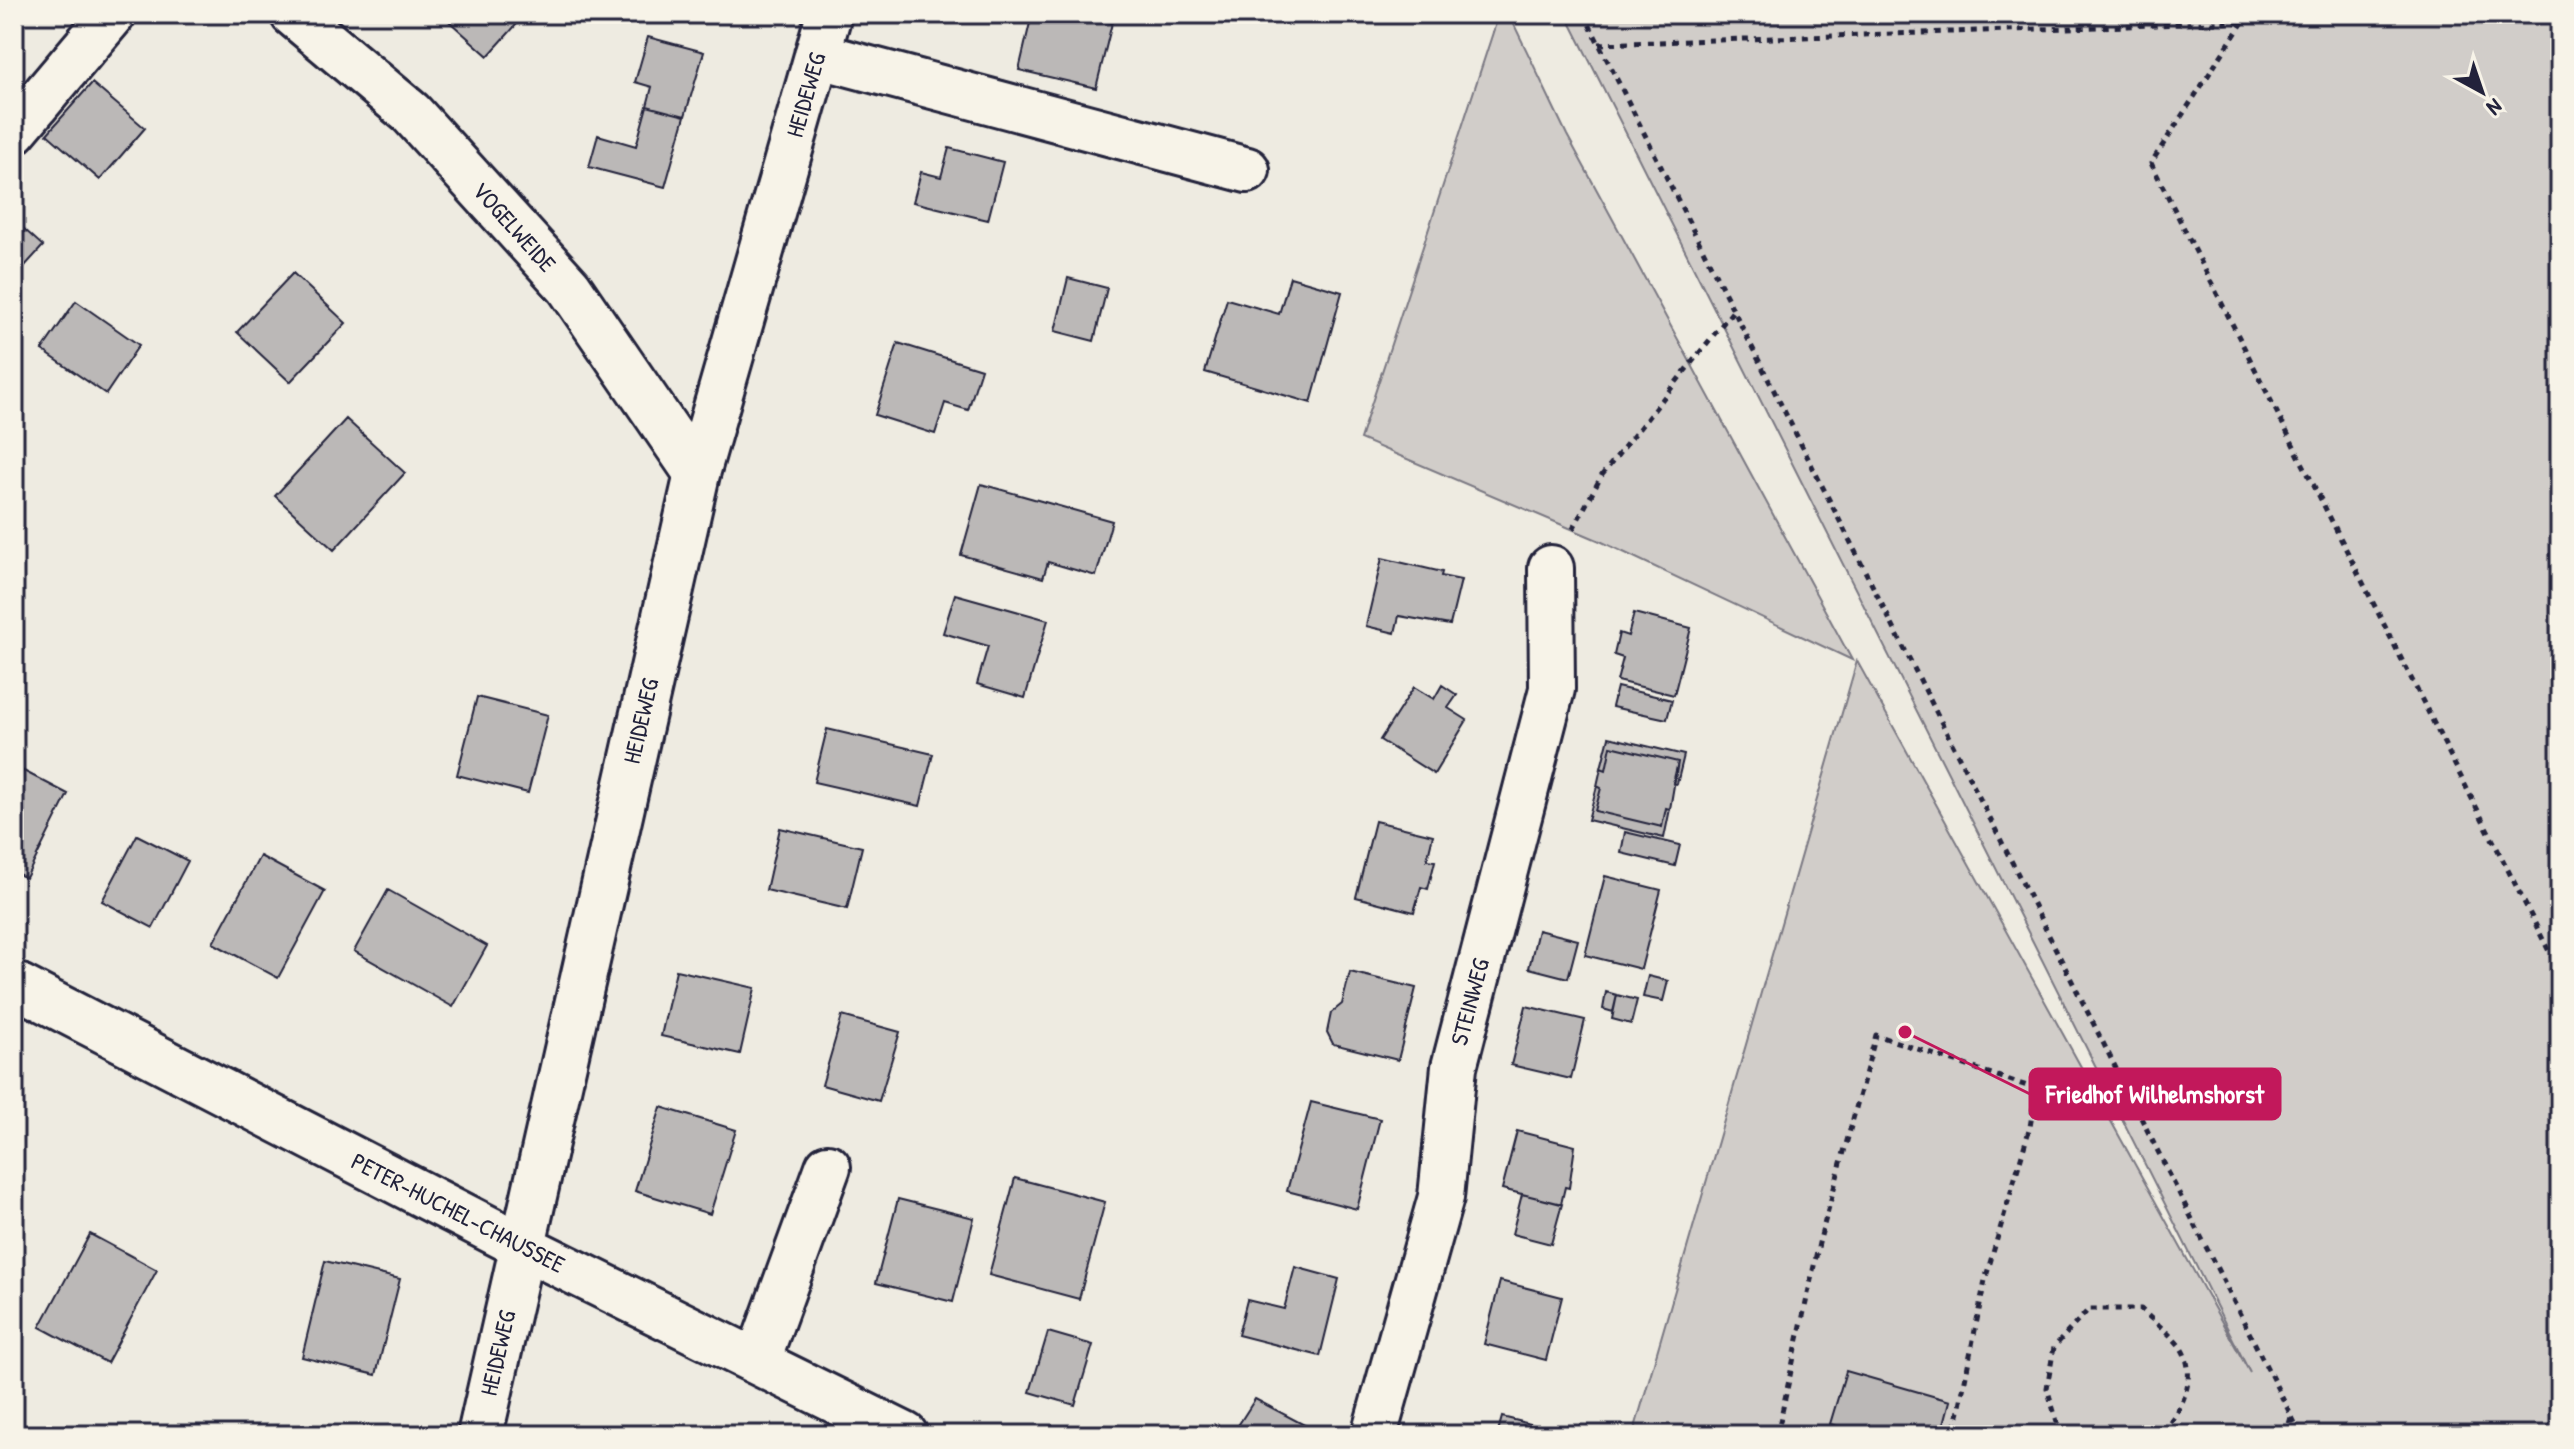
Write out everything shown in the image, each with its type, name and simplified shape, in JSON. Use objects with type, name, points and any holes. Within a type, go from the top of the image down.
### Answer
[{"type":"street","points":[[14,131],[113,14]]},
{"type":"street","name":"VOGELWEIDE","points":[[293,14],[411,113],[569,287],[697,474]]},
{"type":"street","name":"HEIDEWEG","points":[[480,1435],[697,474],[829,14]]},
{"type":"street","points":[[817,55],[1247,170]]},
{"type":"street","name":"STEINWEG","points":[[1374,1435],[1441,1197],[1454,1067],[1552,689],[1551,568]]},
{"type":"street","name":"PETER-HUCHEL-CHAUSSEE","points":[[14,984],[522,1246],[905,1435]]},
{"type":"street","points":[[757,1362],[828,1167]]},
{"type":"path","points":[[1584,14],[2301,1435]]},
{"type":"path","points":[[1599,44],[2243,22],[2324,14]]},
{"type":"path","points":[[2243,22],[2151,163],[2560,973]]},
{"type":"path","points":[[1551,568],[1602,475],[1732,312]]},
{"type":"path","points":[[1777,1435],[1819,1243],[1876,1035],[2036,1089],[2030,1127],[1985,1280],[1954,1435]]},
{"type":"path","points":[[2061,1435],[2047,1388],[2054,1347],[2089,1309],[2141,1309],[2181,1347],[2190,1386],[2172,1423],[2158,1435]]},
{"type":"path","points":[[2286,1435],[2292,1416]]},
{"type":"shaded area","points":[[1499,14],[1509,14],[1567,135],[1852,660],[1600,541],[1360,439]]},
{"type":"shaded area","points":[[1566,14],[2560,14],[2560,1435],[1633,1435],[1857,661],[2250,1373]]},
{"type":"building","points":[[441,14],[526,14],[488,56]]},
{"type":"building","points":[[1032,14],[1073,14],[1112,23],[1096,88],[1019,70]]},
{"type":"building","points":[[648,37],[704,52],[685,116],[647,106],[652,87],[635,82]]},
{"type":"building","points":[[92,83],[145,128],[100,180],[47,134]]},
{"type":"building","points":[[647,106],[685,116],[665,187],[589,167],[598,135],[636,146]]},
{"type":"building","points":[[949,148],[1003,162],[988,220],[913,202],[921,172],[941,177]]},
{"type":"building","points":[[14,220],[43,246],[14,278]]},
{"type":"building","points":[[293,273],[346,323],[290,382],[237,332]]},
{"type":"building","points":[[1290,277],[1342,292],[1311,403],[1205,372],[1227,299],[1279,314]]},
{"type":"building","points":[[1068,278],[1107,288],[1094,341],[1055,331]]},
{"type":"building","points":[[76,301],[139,345],[106,394],[42,350]]},
{"type":"building","points":[[898,343],[981,369],[968,410],[945,403],[935,434],[875,415]]},
{"type":"building","points":[[346,419],[405,473],[334,550],[275,496]]},
{"type":"building","points":[[981,484],[1112,521],[1096,576],[1048,562],[1043,578],[961,555]]},
{"type":"building","points":[[1382,558],[1442,572],[1441,576],[1461,580],[1450,625],[1399,616],[1395,633],[1366,626]]},
{"type":"building","points":[[955,594],[1048,620],[1025,698],[977,684],[988,646],[943,633]]},
{"type":"building","points":[[1634,613],[1691,628],[1674,695],[1617,681],[1623,658],[1614,655],[1619,633],[1628,636]]},
{"type":"building","points":[[1442,685],[1457,695],[1448,708],[1467,720],[1434,774],[1380,740],[1414,687],[1434,699]]},
{"type":"building","points":[[1617,687],[1672,700],[1667,719],[1612,707]]},
{"type":"building","points":[[477,697],[548,715],[528,793],[457,775]]},
{"type":"building","points":[[827,729],[933,754],[920,806],[814,782]]},
{"type":"building","points":[[1609,737],[1684,755],[1677,784],[1673,783],[1678,762],[1611,746],[1606,770],[1601,768]]},
{"type":"building","points":[[1611,746],[1678,762],[1670,809],[1666,808],[1662,827],[1595,811],[1601,788],[1597,786],[1601,768],[1606,770]]},
{"type":"building","points":[[14,766],[68,794],[26,878],[14,872]]},
{"type":"building","points":[[1597,786],[1601,788],[1595,811],[1662,827],[1666,808],[1670,809],[1664,838],[1588,820]]},
{"type":"building","points":[[1375,821],[1433,835],[1427,860],[1435,861],[1428,889],[1421,887],[1414,912],[1356,897]]},
{"type":"building","points":[[780,828],[862,847],[847,909],[766,890]]},
{"type":"building","points":[[1625,832],[1680,845],[1675,866],[1621,853]]},
{"type":"building","points":[[137,835],[188,861],[153,928],[102,901]]},
{"type":"building","points":[[260,856],[325,891],[278,978],[213,943]]},
{"type":"building","points":[[1605,876],[1661,890],[1641,969],[1585,955]]},
{"type":"building","points":[[388,890],[487,946],[453,1007],[354,951]]},
{"type":"building","points":[[1538,930],[1578,940],[1568,978],[1529,968]]},
{"type":"building","points":[[676,970],[755,988],[740,1054],[661,1036]]},
{"type":"building","points":[[1350,972],[1416,988],[1398,1060],[1333,1044],[1327,1032],[1331,1013],[1342,1004]]},
{"type":"building","points":[[1648,976],[1668,981],[1663,1001],[1643,997]]},
{"type":"building","points":[[1606,992],[1617,995],[1613,1012],[1603,1009]]},
{"type":"building","points":[[1617,995],[1637,1000],[1631,1024],[1612,1019]]},
{"type":"building","points":[[1526,1006],[1585,1020],[1571,1079],[1511,1065]]},
{"type":"building","points":[[842,1016],[900,1032],[879,1101],[822,1085]]},
{"type":"building","points":[[1311,1102],[1380,1119],[1357,1209],[1287,1191]]},
{"type":"building","points":[[661,1107],[736,1130],[710,1214],[635,1191]]},
{"type":"building","points":[[1517,1131],[1575,1146],[1569,1188],[1565,1187],[1561,1204],[1502,1189]]},
{"type":"building","points":[[1015,1178],[1105,1202],[1079,1299],[989,1275]]},
{"type":"building","points":[[1522,1194],[1562,1204],[1551,1244],[1512,1234]]},
{"type":"building","points":[[898,1199],[974,1218],[953,1302],[876,1283]]},
{"type":"building","points":[[90,1234],[157,1270],[107,1363],[40,1327]]},
{"type":"building","points":[[325,1261],[400,1279],[376,1375],[302,1357]]},
{"type":"building","points":[[1295,1267],[1339,1279],[1320,1356],[1238,1335],[1247,1300],[1284,1309]]},
{"type":"building","points":[[1500,1281],[1562,1297],[1546,1360],[1484,1344]]},
{"type":"building","points":[[1048,1332],[1093,1345],[1075,1405],[1030,1392]]},
{"type":"building","points":[[1846,1371],[1950,1401],[1941,1435],[1870,1435],[1830,1424]]},
{"type":"building","points":[[1255,1399],[1312,1429],[1309,1435],[1232,1435]]},
{"type":"building","points":[[1502,1417],[1559,1431],[1558,1435],[1497,1435]]},
{"type":"building","points":[[293,1429],[318,1435],[291,1435]]},
{"type":"place","name":"Friedhof Wilhelmshorst","points":[[1905,1032]]}]
